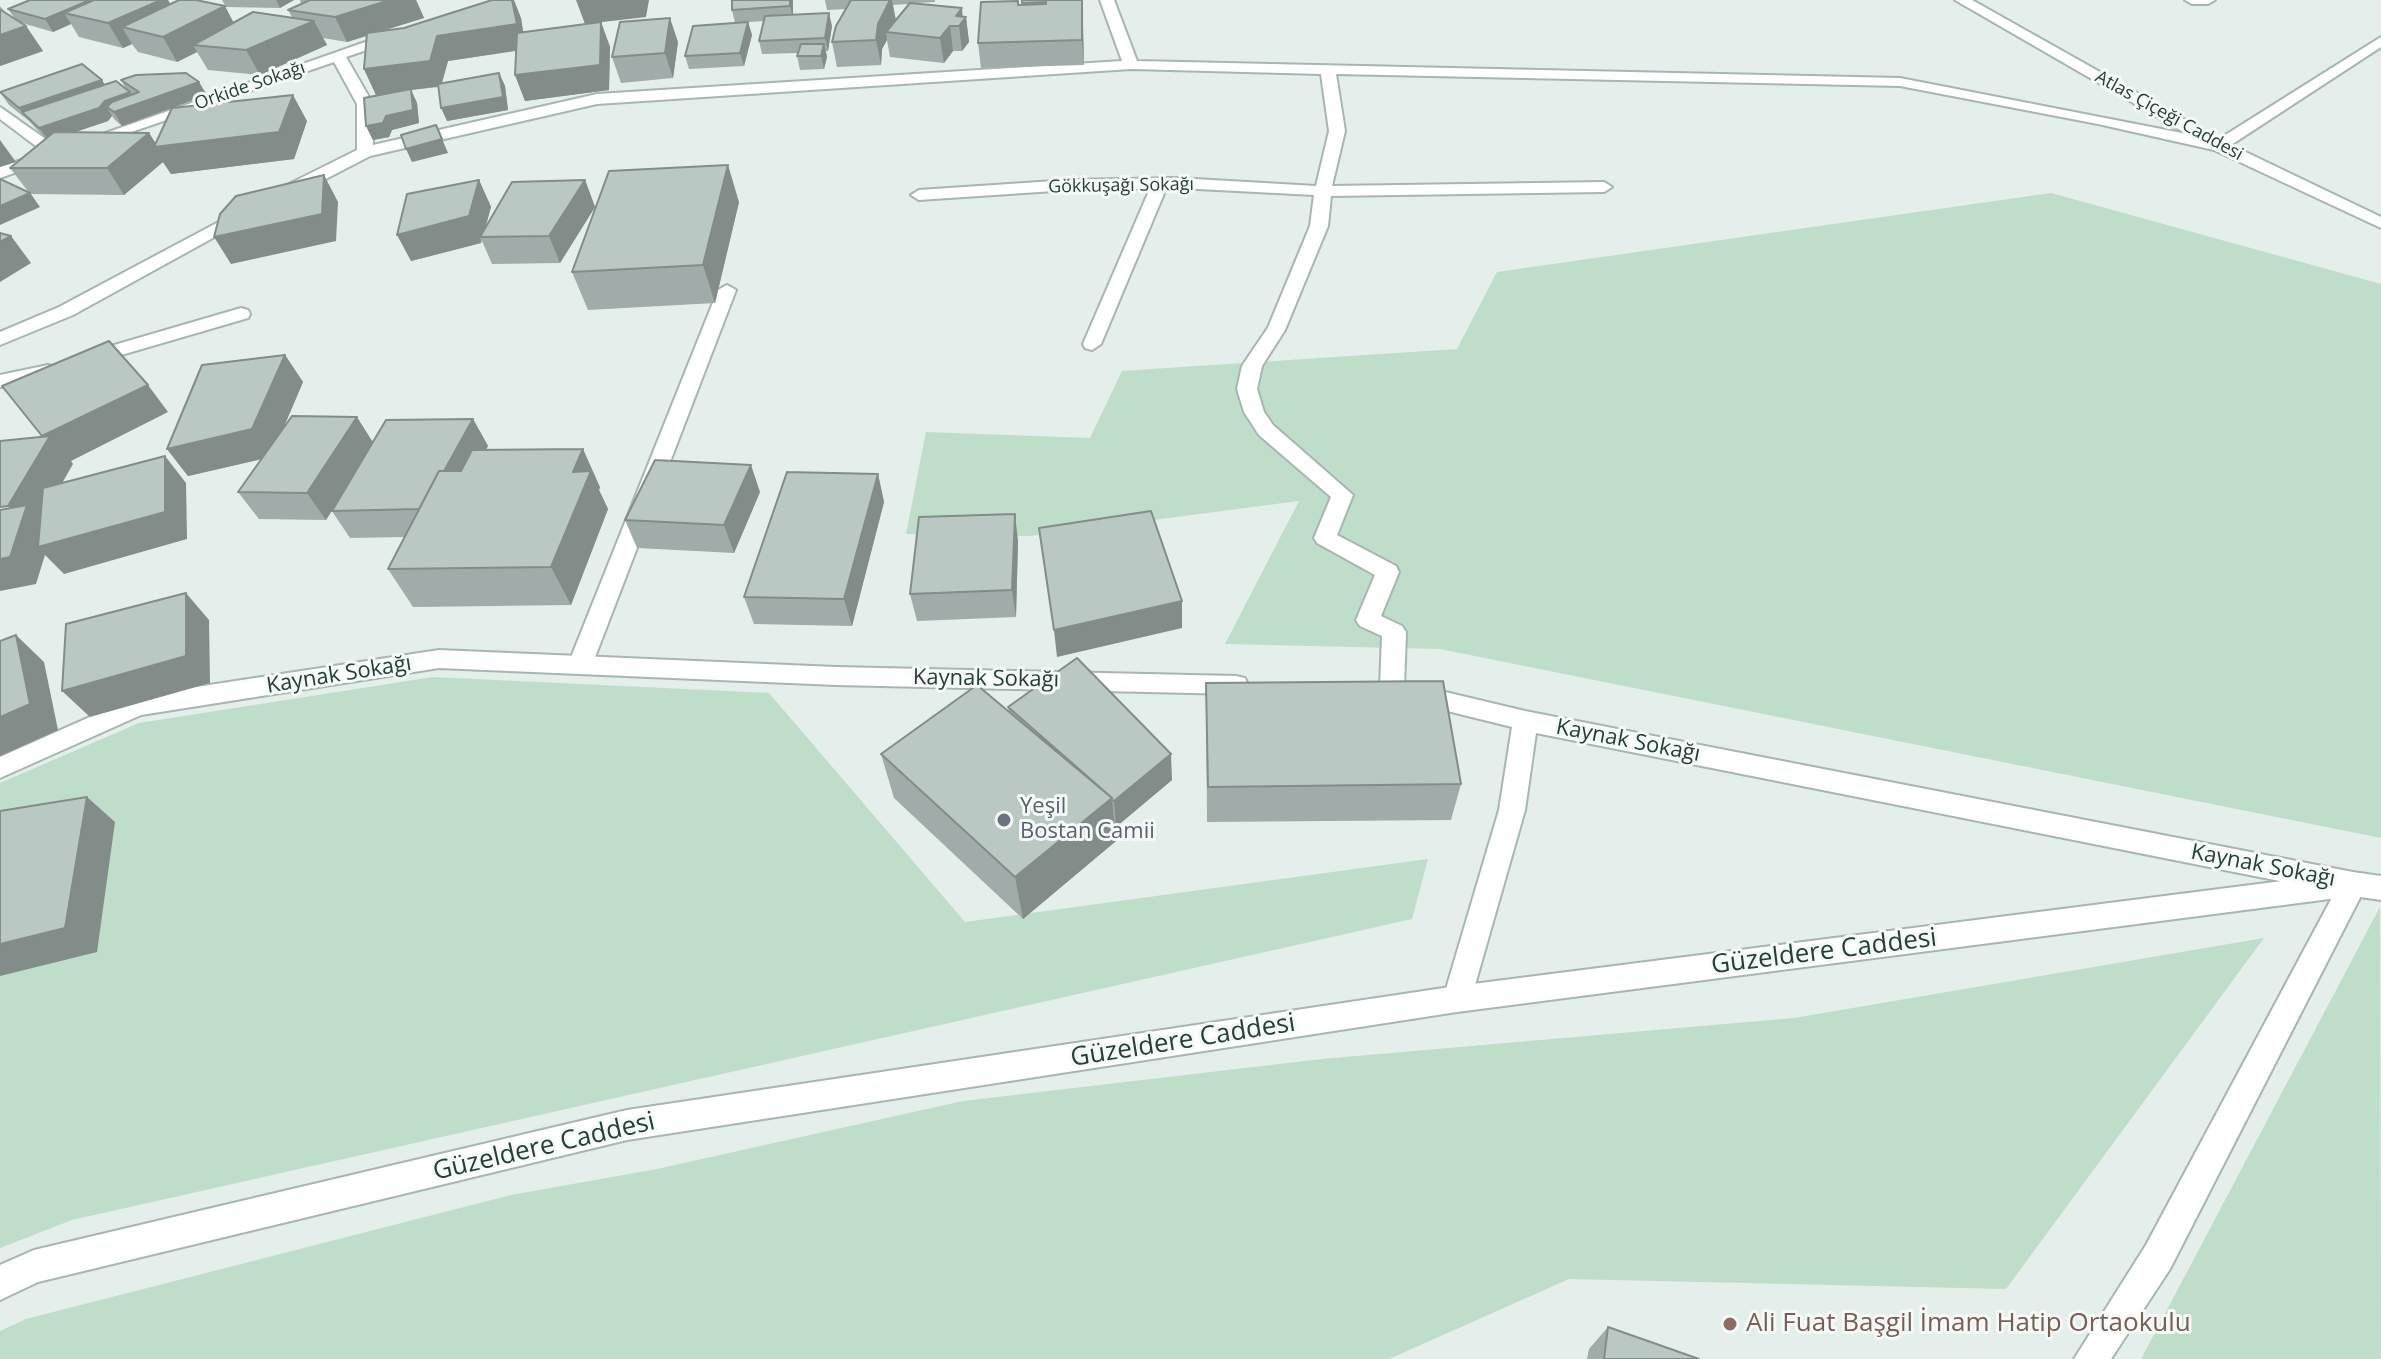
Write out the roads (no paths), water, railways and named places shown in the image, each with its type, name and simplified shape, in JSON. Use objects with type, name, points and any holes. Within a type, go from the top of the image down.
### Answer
[{"type":"street","points":[[1107,0],[1131,65]]},
{"type":"street","name":"Atlas Çiçeği Caddesi","points":[[1962,0],[2219,146],[2381,223]]},
{"type":"street","points":[[2192,0],[2208,0]]},
{"type":"street","name":"Orkide Sokağı","points":[[0,173],[412,30]]},
{"type":"street","points":[[0,339],[66,311],[163,255],[365,152],[597,99],[1131,65],[1900,82],[2098,119],[2219,146],[2381,41]]},
{"type":"street","points":[[338,56],[365,104],[365,152]]},
{"type":"street","points":[[1323,191],[1337,131],[1328,71]]},
{"type":"street","points":[[0,112],[55,153]]},
{"type":"street","points":[[1092,344],[1160,184]]},
{"type":"street","name":"Gökkuşağı Sokağı","points":[[919,195],[1069,185],[1160,184],[1323,191],[1604,187]]},
{"type":"street","name":"Kaynak Sokağı","points":[[1323,191],[1319,226],[1276,330],[1252,366],[1247,389],[1254,412],[1266,430],[1342,495],[1325,538],[1388,572],[1368,620],[1394,632],[1384,688],[1525,721],[2367,886]]},
{"type":"street","points":[[580,665],[727,290]]},
{"type":"street","points":[[0,381],[21,379],[241,314]]},
{"type":"street","name":"Kaynak Sokağı","points":[[0,768],[137,706],[439,659],[836,676],[1264,685]]},
{"type":"street","points":[[1457,999],[1512,810],[1525,721]]},
{"type":"street","points":[[2091,1359],[2158,1257],[2367,886]]},
{"type":"street","name":"Güzeldere Caddesi","points":[[0,1283],[34,1266],[627,1125],[1457,999],[2367,886]]},
{"type":"place","name":"Yeşil Bostan Camii","points":[[1004,820]]},
{"type":"place","name":"Ali Fuat Başgil İmam Hatip Ortaokulu","points":[[1730,1324]]}]
